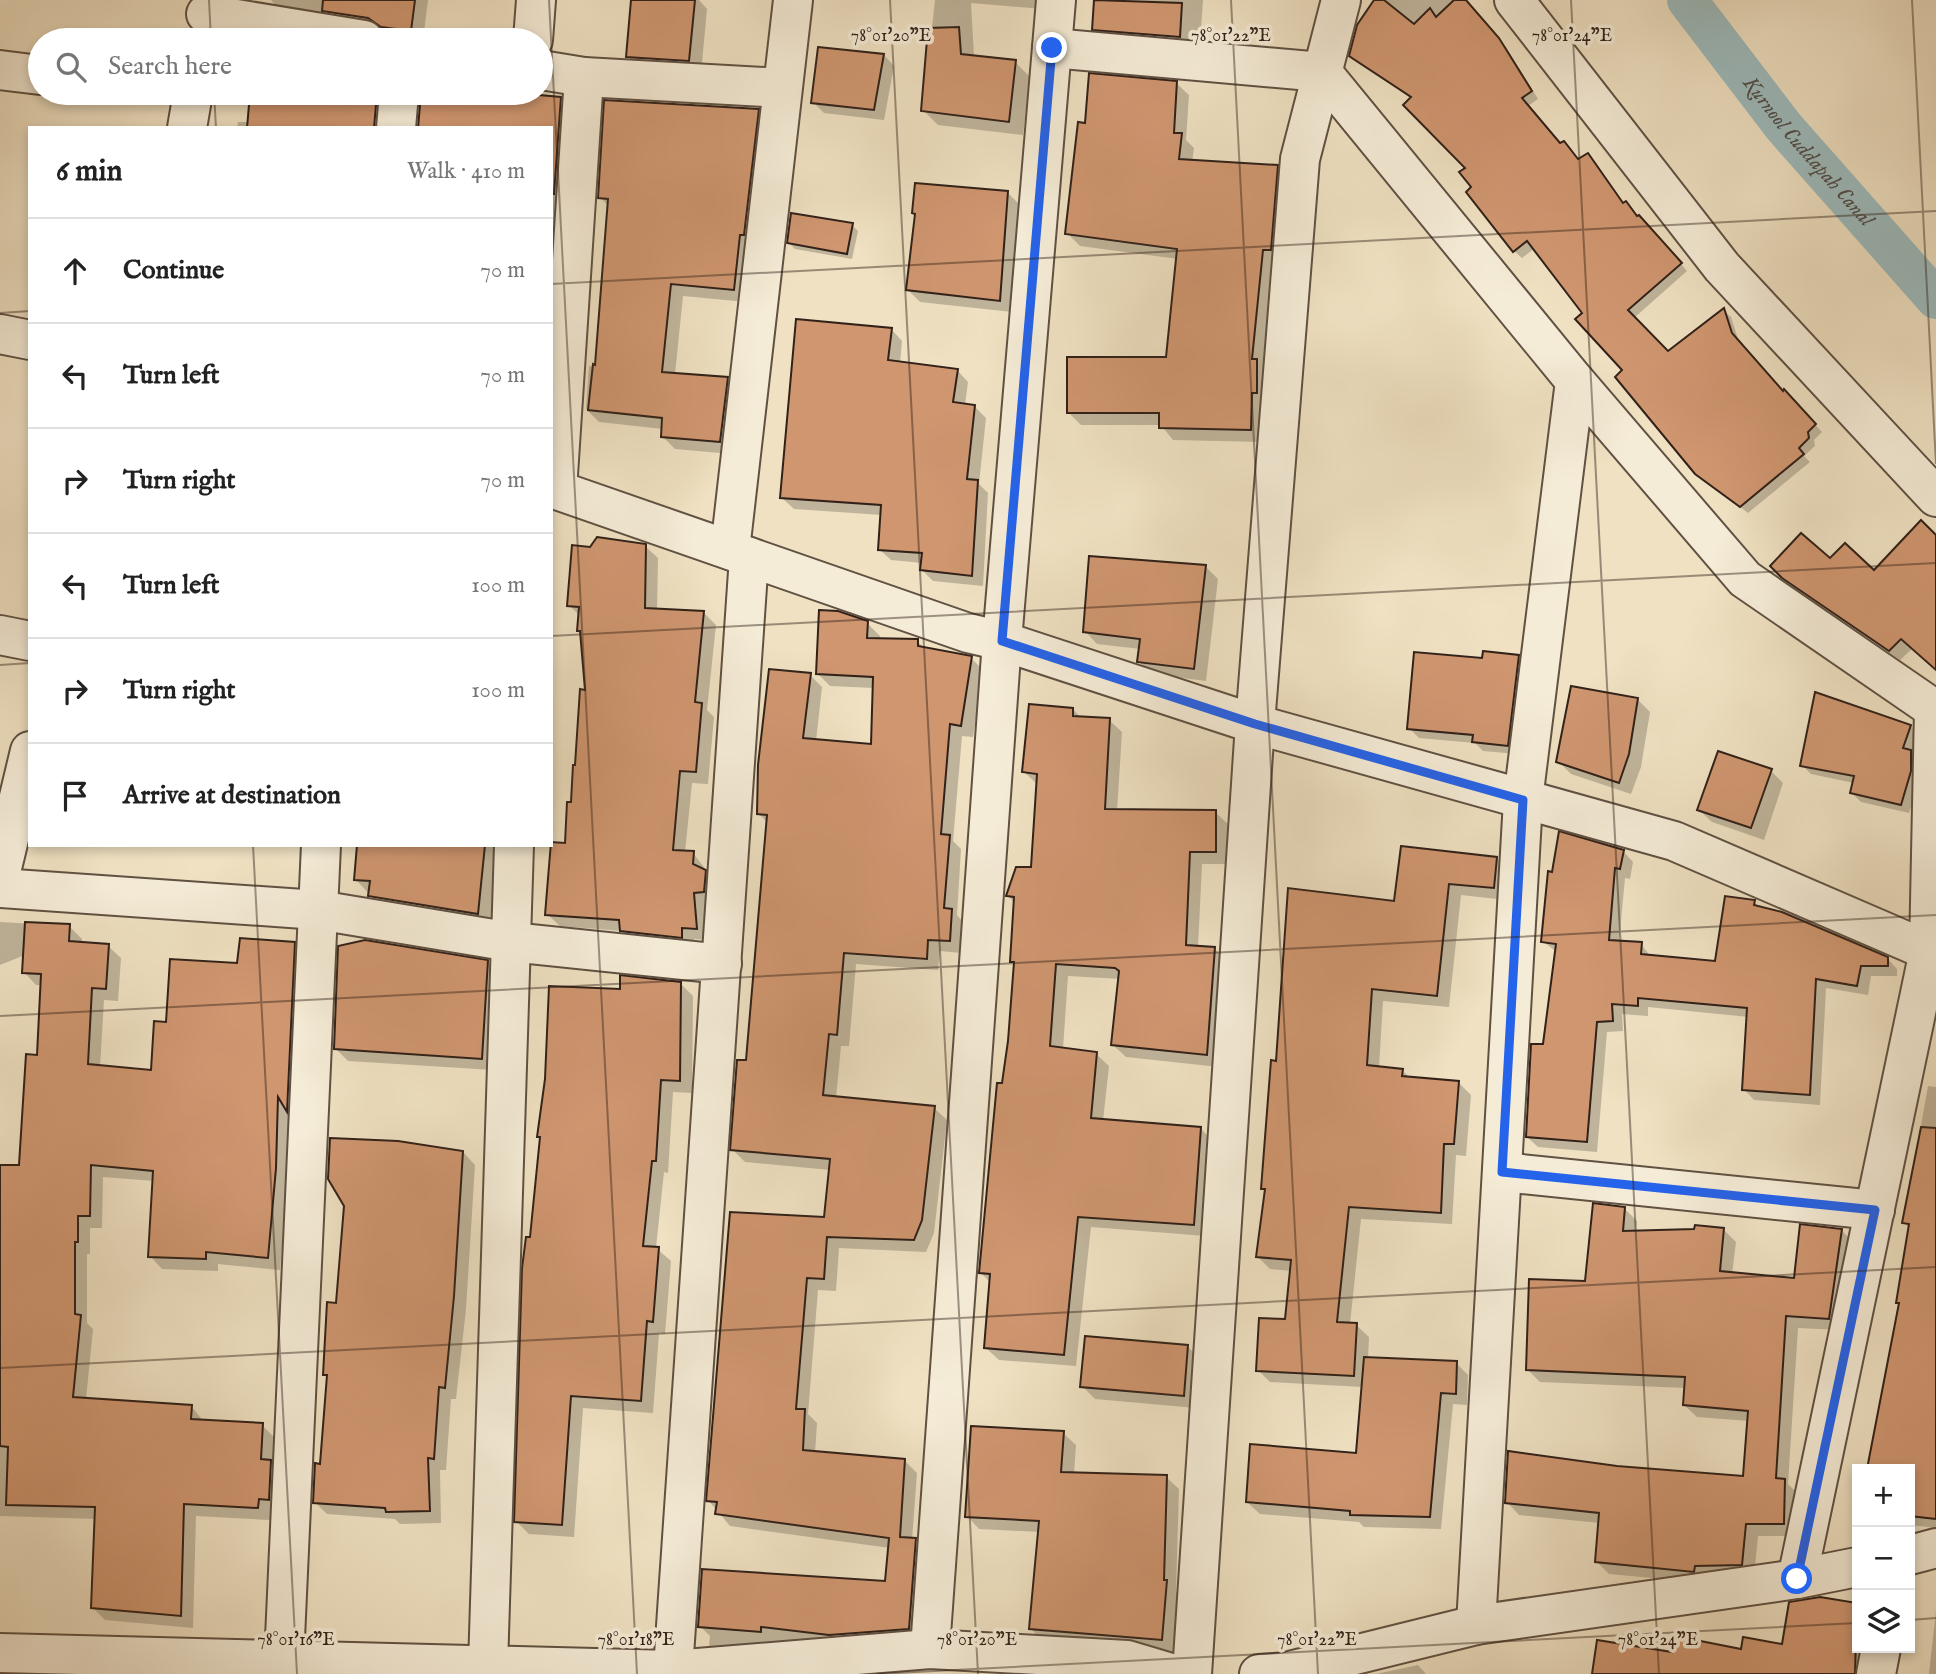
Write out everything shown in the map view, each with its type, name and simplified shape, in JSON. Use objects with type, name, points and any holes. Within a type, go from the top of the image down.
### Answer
[{"type":"street","points":[[534,28],[536,0]]},
{"type":"street","points":[[673,1670],[722,964],[740,554],[782,88],[793,0]]},
{"type":"street","points":[[930,1649],[1002,641],[1056,0]]},
{"type":"street","points":[[1192,1674],[1255,724],[1300,159],[1341,0]]},
{"type":"street","points":[[1514,0],[1722,267],[1936,497]]},
{"type":"street","points":[[206,18],[278,28]]},
{"type":"street","points":[[1052,48],[1322,72],[1575,381],[1745,579],[1935,708],[1933,953],[1875,1210],[1797,1579]]},
{"type":"street","points":[[0,71],[28,74]]},
{"type":"street","points":[[553,72],[584,77],[782,88]]},
{"type":"street","points":[[584,77],[554,489],[968,634],[1002,641],[1255,724],[1674,841],[1933,953]]},
{"type":"street","points":[[187,126],[191,105]]},
{"type":"street","points":[[396,126],[398,105]]},
{"type":"street","points":[[0,334],[28,340]]},
{"type":"street","points":[[1476,1625],[1523,800],[1575,381]]},
{"type":"street","points":[[0,635],[28,641]]},
{"type":"street","points":[[28,759],[0,877],[318,910],[511,942],[722,964]]},
{"type":"street","points":[[284,1660],[321,847]]},
{"type":"street","points":[[488,1665],[514,847]]},
{"type":"street","points":[[1502,1172],[1875,1210]]},
{"type":"street","points":[[1915,1554],[1936,1548]]},
{"type":"street","points":[[1277,1673],[1476,1625],[1797,1579],[1852,1568]]},
{"type":"street","points":[[0,1653],[673,1670],[930,1649],[1018,1664],[1127,1660],[1174,1674]]},
{"type":"street","points":[[1876,1674],[1880,1653]]},
{"type":"building","points":[[323,0],[415,0],[411,28],[381,27],[368,18],[322,11]]},
{"type":"building","points":[[631,0],[695,0],[689,61],[626,57]]},
{"type":"building","points":[[1094,0],[1182,3],[1180,37],[1092,30]]},
{"type":"building","points":[[1374,0],[1384,0],[1414,24],[1430,8],[1436,17],[1454,0],[1466,0],[1499,38],[1532,91],[1522,98],[1560,143],[1564,141],[1578,159],[1588,153],[1623,203],[1626,201],[1682,263],[1628,310],[1668,351],[1724,308],[1732,333],[1816,424],[1808,432],[1809,438],[1799,448],[1804,454],[1740,507],[1695,474],[1615,377],[1622,370],[1575,319],[1582,313],[1527,241],[1513,252],[1466,192],[1471,187],[1459,172],[1465,168],[1403,105],[1411,97],[1349,56],[1357,25]]},
{"type":"building","points":[[959,27],[961,54],[1016,60],[1009,122],[921,111],[928,28]]},
{"type":"building","points":[[818,47],[884,54],[874,110],[811,103]]},
{"type":"building","points":[[1089,73],[1177,81],[1174,133],[1182,133],[1179,159],[1278,165],[1271,250],[1263,250],[1252,359],[1257,359],[1257,393],[1252,393],[1251,430],[1159,428],[1159,413],[1067,413],[1067,357],[1166,357],[1177,249],[1065,234],[1078,122],[1085,123]]},
{"type":"building","points":[[553,96],[561,97],[554,194],[553,126],[418,126],[420,105],[553,105]]},
{"type":"building","points":[[604,100],[759,109],[744,235],[740,235],[734,290],[671,284],[662,372],[728,377],[720,442],[661,437],[662,418],[588,410],[593,364],[595,365],[608,199],[598,198]]},
{"type":"building","points":[[249,105],[376,105],[374,126],[247,126]]},
{"type":"building","points":[[915,183],[1008,191],[1000,301],[906,290],[915,214],[912,213]]},
{"type":"building","points":[[791,213],[853,223],[847,254],[787,243]]},
{"type":"building","points":[[796,319],[892,328],[888,360],[958,369],[953,402],[975,405],[967,479],[978,480],[972,576],[920,570],[922,553],[878,550],[881,505],[780,498]]},
{"type":"building","points":[[1921,520],[1936,535],[1936,670],[1901,639],[1889,651],[1782,578],[1770,566],[1801,533],[1830,558],[1845,543],[1874,570]]},
{"type":"building","points":[[597,537],[646,544],[645,608],[704,611],[695,702],[702,703],[696,772],[680,771],[673,850],[694,851],[693,864],[706,870],[704,892],[694,893],[697,929],[682,928],[682,938],[620,931],[619,920],[545,915],[551,847],[553,847],[553,842],[565,843],[567,802],[571,802],[575,765],[580,689],[585,690],[580,631],[577,631],[579,607],[567,606],[572,545],[590,547]]},
{"type":"building","points":[[1089,556],[1206,565],[1194,669],[1137,662],[1140,639],[1083,632]]},
{"type":"building","points":[[819,610],[838,611],[868,621],[867,638],[918,639],[918,646],[972,656],[961,726],[950,724],[941,834],[950,835],[944,908],[952,909],[950,941],[928,940],[927,959],[844,953],[837,1035],[829,1034],[823,1095],[935,1106],[922,1220],[914,1240],[827,1237],[824,1279],[807,1278],[796,1409],[805,1409],[803,1450],[905,1459],[900,1537],[916,1538],[909,1629],[829,1635],[761,1627],[761,1632],[698,1627],[702,1569],[885,1581],[889,1538],[715,1514],[717,1502],[706,1501],[730,1212],[824,1217],[830,1159],[730,1150],[737,1060],[746,1060],[767,815],[757,814],[758,765],[769,669],[811,673],[803,738],[871,744],[873,677],[816,674]]},
{"type":"building","points":[[1483,651],[1519,655],[1508,746],[1472,742],[1473,735],[1407,729],[1414,652],[1482,658]]},
{"type":"building","points":[[1571,686],[1638,698],[1629,754],[1619,783],[1556,762]]},
{"type":"building","points":[[1815,692],[1911,725],[1903,748],[1911,750],[1911,771],[1901,805],[1850,793],[1854,776],[1800,766]]},
{"type":"building","points":[[1029,704],[1073,708],[1073,716],[1110,718],[1105,809],[1216,810],[1216,852],[1190,852],[1186,945],[1215,947],[1207,1055],[1111,1045],[1119,971],[1115,968],[1056,964],[1050,1046],[1097,1052],[1091,1118],[1201,1127],[1194,1225],[1078,1217],[1064,1355],[984,1348],[990,1274],[979,1273],[997,1083],[1002,1083],[1008,1041],[1014,962],[1010,962],[1014,897],[1006,896],[1016,867],[1031,867],[1037,774],[1022,772]]},
{"type":"building","points":[[1718,751],[1772,769],[1751,828],[1697,810]]},
{"type":"building","points":[[1559,831],[1624,850],[1620,869],[1615,868],[1609,940],[1642,942],[1641,954],[1715,961],[1725,896],[1755,900],[1754,905],[1782,912],[1888,957],[1888,966],[1861,966],[1857,986],[1816,979],[1810,1095],[1742,1090],[1747,1008],[1638,998],[1638,1006],[1612,1004],[1613,1021],[1597,1022],[1587,1142],[1526,1137],[1531,1044],[1543,1044],[1556,944],[1541,942],[1548,871],[1552,872]]},
{"type":"building","points":[[1401,846],[1497,857],[1494,888],[1449,884],[1437,996],[1372,989],[1367,1065],[1403,1069],[1402,1076],[1459,1081],[1454,1144],[1444,1144],[1441,1213],[1349,1207],[1337,1322],[1357,1323],[1354,1376],[1256,1371],[1259,1318],[1285,1319],[1291,1260],[1256,1257],[1265,1189],[1261,1189],[1271,1060],[1276,1061],[1288,888],[1394,901]]},
{"type":"building","points":[[357,847],[485,847],[478,914],[368,896],[370,881],[354,880]]},
{"type":"building","points":[[25,922],[70,924],[69,941],[109,944],[106,989],[92,988],[88,1064],[151,1070],[154,1021],[166,1022],[170,959],[237,963],[240,938],[295,942],[287,1112],[278,1097],[276,1168],[268,1258],[206,1252],[206,1259],[148,1257],[153,1171],[91,1165],[90,1216],[78,1216],[78,1242],[75,1242],[75,1314],[81,1315],[73,1397],[192,1405],[191,1419],[263,1423],[261,1459],[271,1460],[269,1500],[259,1499],[258,1508],[184,1504],[181,1616],[91,1608],[95,1507],[6,1505],[8,1447],[0,1446],[0,1165],[19,1165],[26,1054],[37,1055],[41,974],[22,973]]},
{"type":"building","points":[[365,940],[488,960],[482,1059],[334,1049],[338,946]]},
{"type":"building","points":[[620,975],[681,982],[680,1081],[661,1080],[656,1161],[652,1161],[643,1246],[659,1247],[653,1322],[647,1321],[641,1401],[571,1396],[562,1525],[514,1522],[522,1268],[526,1237],[530,1237],[540,1137],[537,1137],[545,1079],[549,986],[620,989]]},
{"type":"building","points":[[1921,1127],[1936,1128],[1936,1519],[1915,1517],[1915,1464],[1868,1464],[1899,1303],[1896,1303],[1909,1224],[1902,1223]]},
{"type":"building","points":[[330,1138],[398,1141],[463,1151],[445,1388],[439,1387],[434,1459],[428,1458],[430,1511],[386,1512],[385,1508],[313,1503],[315,1463],[320,1464],[327,1375],[323,1375],[327,1302],[336,1303],[344,1206],[328,1179]]},
{"type":"building","points":[[1593,1203],[1625,1207],[1623,1231],[1694,1229],[1695,1225],[1724,1228],[1720,1271],[1794,1278],[1800,1224],[1842,1229],[1829,1319],[1786,1316],[1776,1478],[1785,1479],[1784,1524],[1746,1524],[1742,1565],[1695,1566],[1694,1572],[1595,1562],[1599,1513],[1505,1503],[1508,1451],[1617,1466],[1743,1476],[1748,1411],[1683,1405],[1685,1377],[1526,1370],[1529,1279],[1585,1281]]},
{"type":"building","points":[[1085,1336],[1188,1345],[1184,1396],[1080,1387]]},
{"type":"building","points":[[1364,1357],[1457,1361],[1456,1394],[1441,1393],[1430,1517],[1350,1515],[1350,1511],[1246,1502],[1250,1444],[1356,1453]]},
{"type":"building","points":[[971,1426],[1064,1431],[1061,1472],[1167,1475],[1164,1580],[1167,1580],[1162,1640],[1029,1629],[1039,1521],[965,1517]]},
{"type":"building","points":[[1820,1597],[1852,1602],[1852,1653],[1856,1653],[1855,1674],[1592,1674],[1597,1640],[1672,1652],[1675,1636],[1741,1649],[1743,1637],[1782,1644],[1789,1602]]},
{"type":"waterway","name":"Kurnool Cuddapah Canal","points":[[1687,0],[1784,127],[1936,299]]},
{"type":"route","points":[[1052,48],[1002,641],[1255,724],[1523,800],[1502,1172],[1875,1210],[1797,1579]]}]
